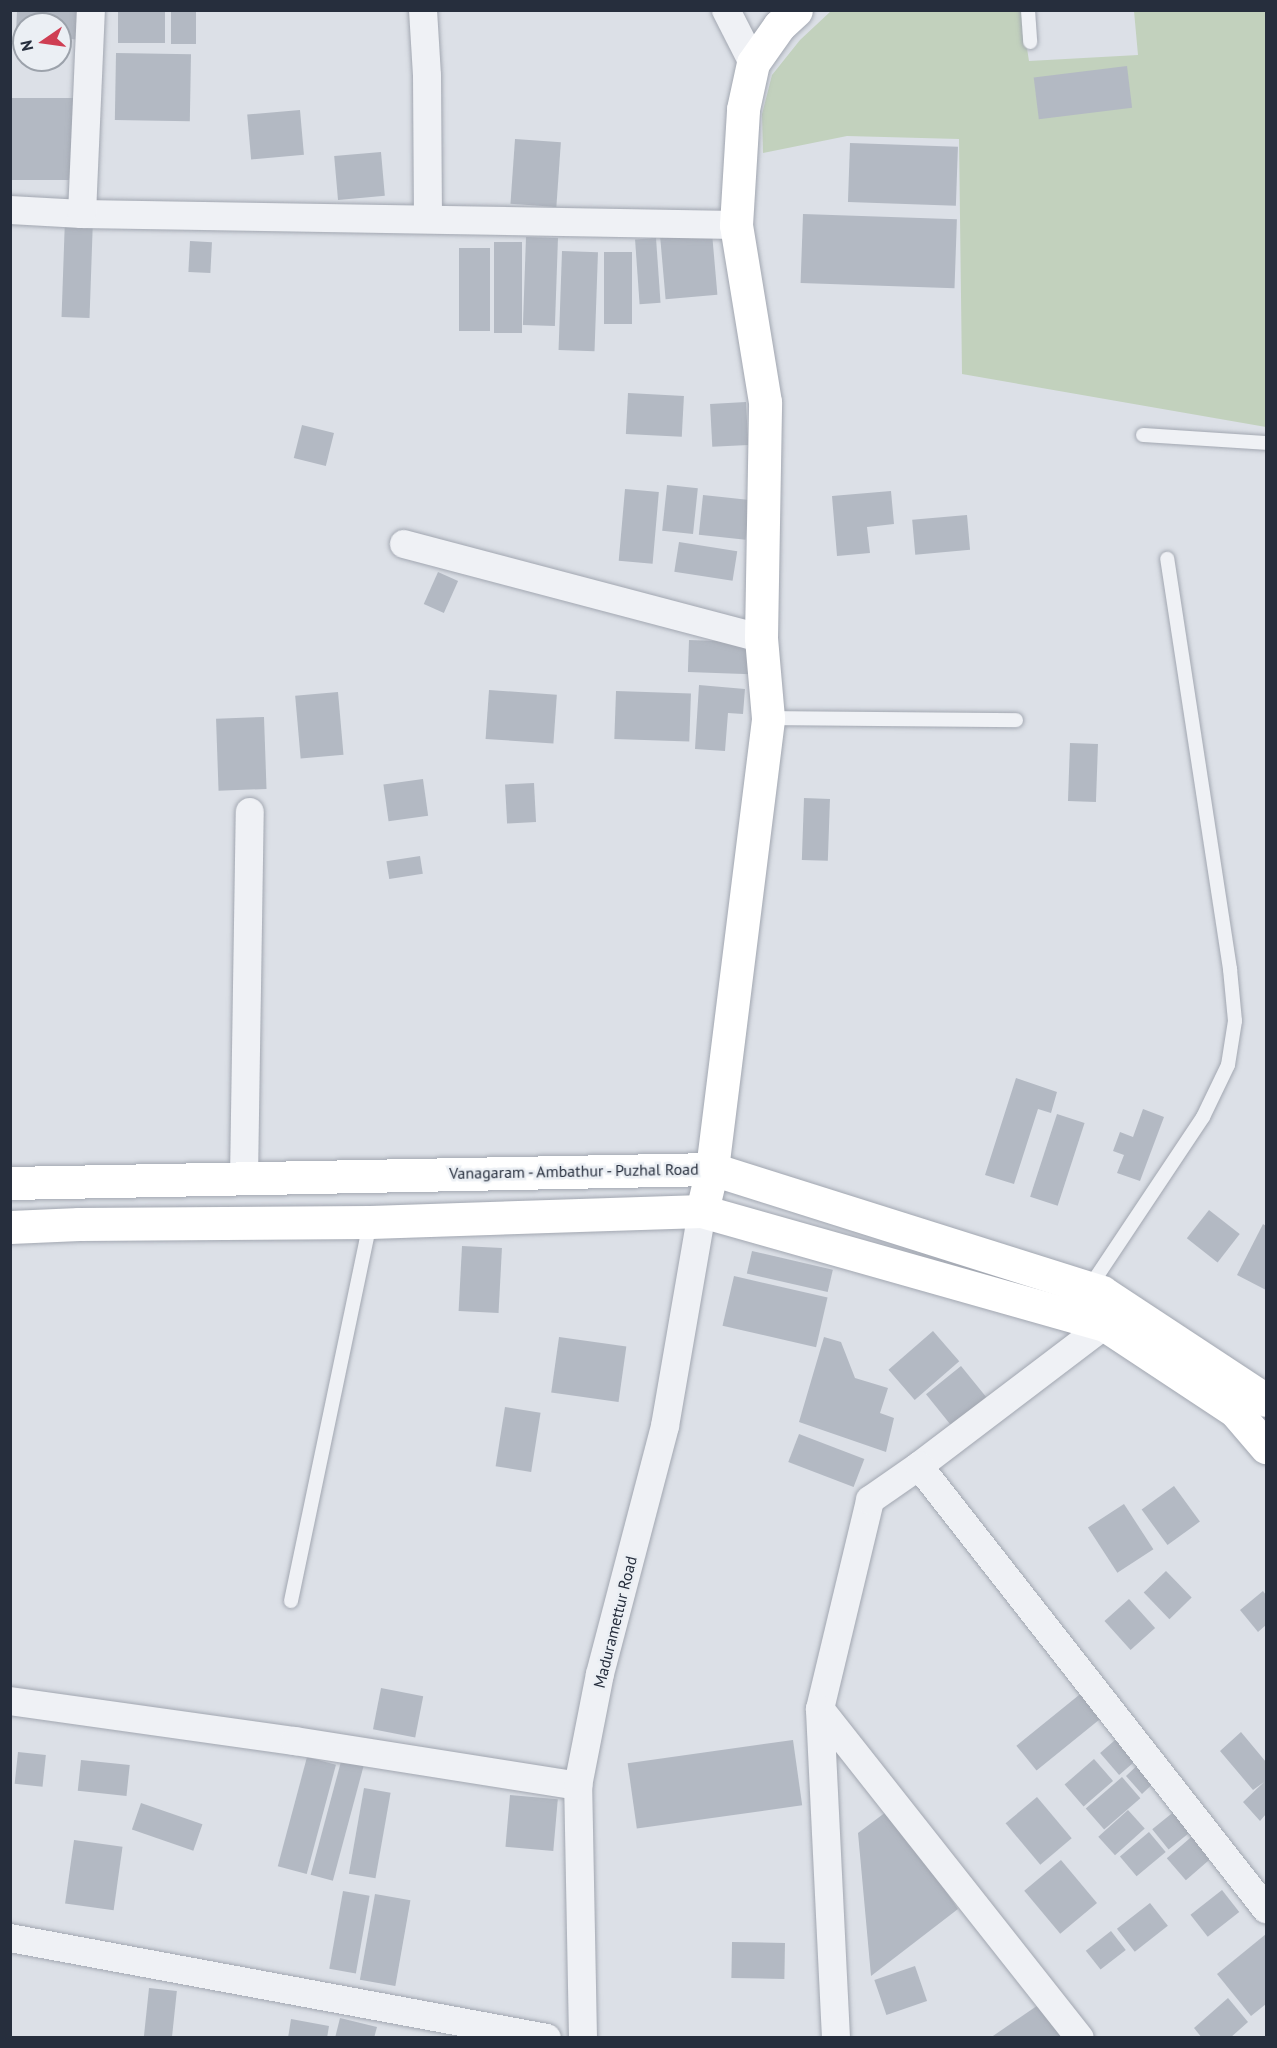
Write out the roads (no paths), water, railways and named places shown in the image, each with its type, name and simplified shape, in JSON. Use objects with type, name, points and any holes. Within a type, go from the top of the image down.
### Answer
[{"type":"main road","points":[[702,1212],[712,1168],[768,718],[761,638],[765,402],[736,225],[743,109],[753,63],[779,26],[796,10]]},
{"type":"main road","name":"Vanagaram - Ambathur - Puzhal Road","points":[[10,1183],[712,1168],[1095,1290],[1266,1398]]},
{"type":"main road","points":[[10,1227],[79,1224],[370,1222],[702,1212],[1105,1325],[1234,1411],[1266,1448]]},
{"type":"street","points":[[82,214],[91,10]]},
{"type":"street","points":[[423,10],[427,76],[428,219]]},
{"type":"street","points":[[726,10],[753,63]]},
{"type":"street","points":[[10,210],[82,214],[736,225]]},
{"type":"street","points":[[404,544],[761,638]]},
{"type":"street","points":[[244,1178],[250,812]]},
{"type":"street","name":"Maduramettur Road","points":[[583,2037],[578,1786],[600,1674],[665,1426],[702,1212]]},
{"type":"street","points":[[836,2037],[820,1709],[870,1500],[919,1466],[1105,1325],[1095,1290]]},
{"type":"street","points":[[919,1466],[1266,1909]]},
{"type":"street","points":[[10,1701],[295,1741],[578,1786]]},
{"type":"street","points":[[820,1709],[1080,2037]]},
{"type":"street","points":[[10,1938],[547,2037]]},
{"type":"lane","points":[[1028,10],[1030,42]]},
{"type":"lane","points":[[1143,435],[1266,443]]},
{"type":"lane","points":[[1095,1290],[1203,1117],[1228,1065],[1235,1021],[1230,969],[1167,559]]},
{"type":"lane","points":[[768,718],[1016,720]]},
{"type":"lane","points":[[291,1601],[370,1222]]}]
